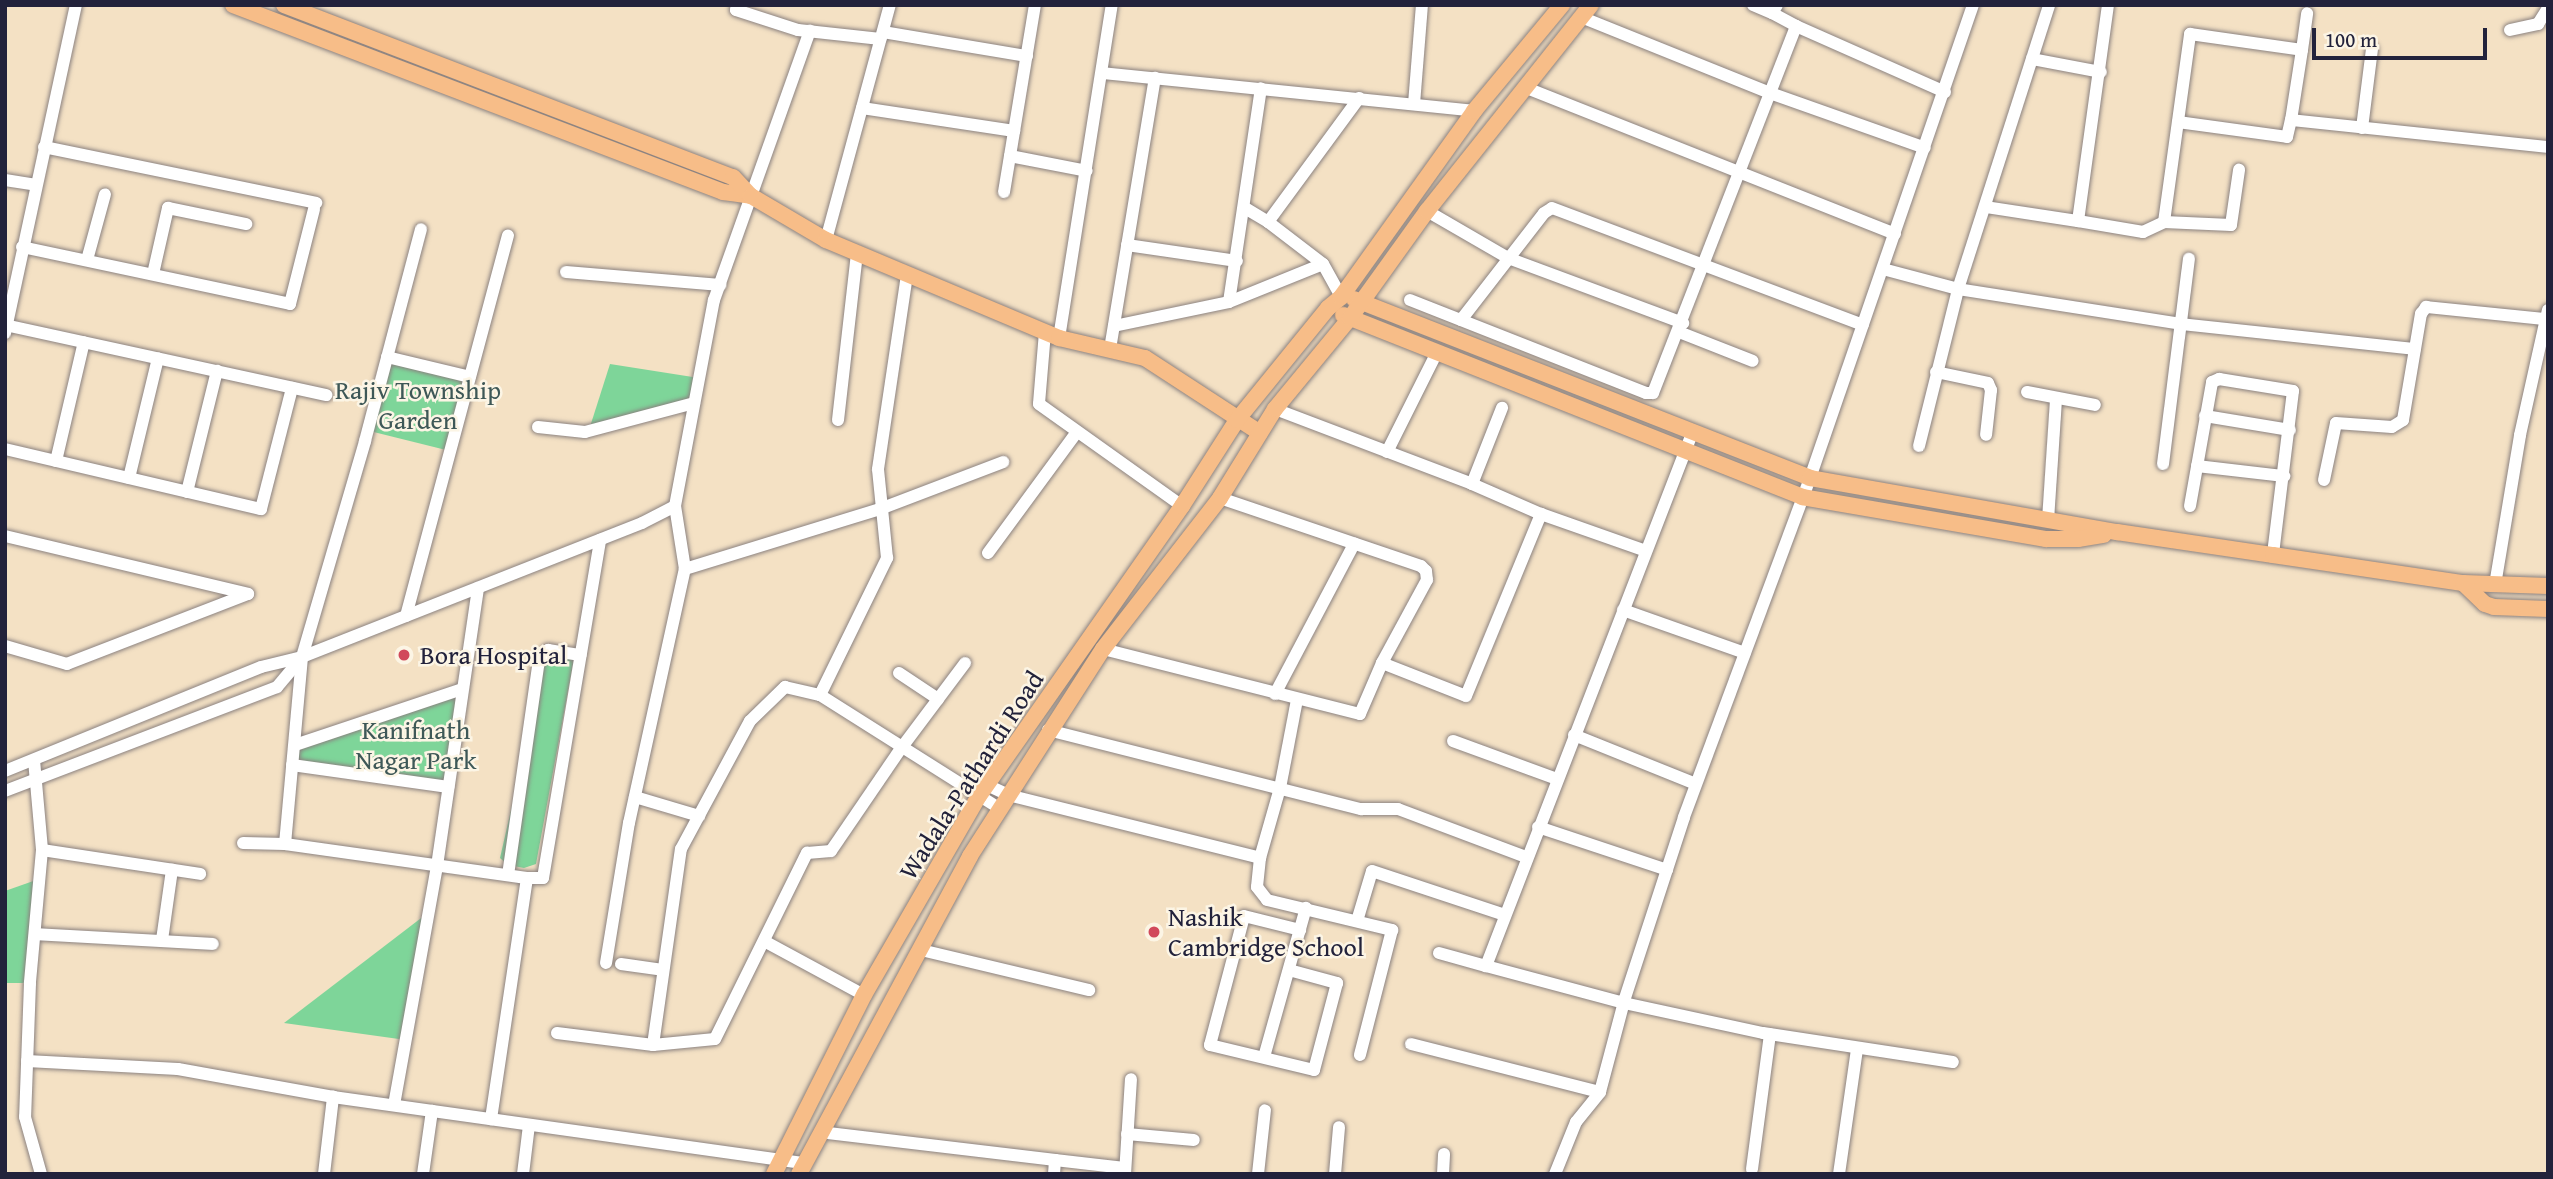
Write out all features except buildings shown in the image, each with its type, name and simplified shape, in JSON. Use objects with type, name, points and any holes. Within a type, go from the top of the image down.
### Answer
[{"type":"main road","points":[[233,5],[723,192],[751,196]]},
{"type":"main road","points":[[284,5],[733,177],[751,196],[826,240],[1052,335],[1145,358],[1260,433]]},
{"type":"main road","name":"Wadala-Pathardi Road","points":[[778,1167],[863,995],[983,791],[1182,506],[1237,420],[1328,308],[1341,297],[1474,111],[1562,5]]},
{"type":"main road","name":"Wadala-Pathardi Road","points":[[802,1169],[970,856],[1102,649],[1220,498],[1275,409],[1350,318],[1427,211],[1586,11]]},
{"type":"main road","points":[[1341,297],[1363,300],[1810,478],[2117,532],[2463,583],[2548,586]]},
{"type":"main road","points":[[1328,308],[1802,497],[2046,539],[2078,539],[2117,532]]},
{"type":"main road","points":[[2463,583],[2485,604],[2494,607],[2548,609]]},
{"type":"street","points":[[76,5],[6,328],[84,342],[326,395]]},
{"type":"street","points":[[737,5],[736,10],[810,31],[882,36],[1027,56]]},
{"type":"street","points":[[826,240],[890,5]]},
{"type":"street","points":[[1004,192],[1035,5]]},
{"type":"street","points":[[1112,5],[1087,171],[1039,404],[1182,506]]},
{"type":"street","points":[[1414,104],[1422,5]]},
{"type":"street","points":[[1754,5],[1774,9],[1796,26],[1945,92]]},
{"type":"street","points":[[1555,1174],[1576,1122],[1600,1092],[1624,1003],[1696,783],[1810,478],[1973,5]]},
{"type":"street","points":[[1919,446],[1958,289],[2049,5]]},
{"type":"street","points":[[2078,221],[2101,72],[2108,5]]},
{"type":"street","points":[[2510,30],[2538,24],[2548,8]]},
{"type":"street","points":[[1586,11],[1770,93],[1925,148]]},
{"type":"street","points":[[2178,122],[2287,137],[2307,13]]},
{"type":"street","points":[[1410,300],[1650,394],[1656,391],[1796,26]]},
{"type":"street","points":[[606,963],[615,894],[685,569],[675,506],[694,403],[720,285],[810,31]]},
{"type":"street","points":[[2164,222],[2190,34],[2302,50]]},
{"type":"street","points":[[2362,128],[2372,49]]},
{"type":"street","points":[[2032,59],[2101,72]]},
{"type":"street","points":[[1102,73],[1474,111]]},
{"type":"street","points":[[1110,349],[1155,78]]},
{"type":"street","points":[[1524,87],[1895,234]]},
{"type":"street","points":[[1229,302],[1261,88]]},
{"type":"street","points":[[1268,222],[1359,98]]},
{"type":"street","points":[[862,108],[1014,131]]},
{"type":"street","points":[[2291,120],[2548,147]]},
{"type":"street","points":[[22,247],[290,304],[315,206],[44,147]]},
{"type":"street","points":[[1010,156],[1087,171]]},
{"type":"street","points":[[1986,207],[2143,232],[2164,222],[2231,225],[2239,170]]},
{"type":"street","points":[[5,180],[35,185]]},
{"type":"street","points":[[87,260],[105,194]]},
{"type":"street","points":[[153,274],[168,208],[247,224]]},
{"type":"street","points":[[1245,208],[1323,264],[1341,297]]},
{"type":"street","points":[[1461,320],[1544,213],[1552,208],[1863,325]]},
{"type":"street","points":[[1427,211],[1508,258],[1681,327],[1753,361]]},
{"type":"street","points":[[285,844],[302,657],[421,229]]},
{"type":"street","points":[[406,616],[508,235]]},
{"type":"street","points":[[1127,245],[1237,261]]},
{"type":"street","points":[[838,420],[857,253]]},
{"type":"street","points":[[2163,464],[2189,259]]},
{"type":"street","points":[[5,264],[18,267]]},
{"type":"street","points":[[1114,326],[1229,302],[1323,264]]},
{"type":"street","points":[[1883,269],[1958,289],[2181,324],[2415,349]]},
{"type":"street","points":[[566,272],[720,285]]},
{"type":"street","points":[[820,695],[887,558],[878,469],[907,274]]},
{"type":"street","points":[[2324,480],[2336,423],[2392,427],[2401,424],[2421,314],[2431,306],[2546,314],[2520,435],[2495,585]]},
{"type":"street","points":[[56,461],[84,342]]},
{"type":"street","points":[[1387,452],[1437,352]]},
{"type":"street","points":[[129,478],[158,358]]},
{"type":"street","points":[[387,358],[470,377]]},
{"type":"street","points":[[187,492],[217,371]]},
{"type":"street","points":[[1936,372],[1989,383],[1991,390],[1986,435]]},
{"type":"street","points":[[2190,506],[2210,385],[2216,380],[2290,390],[2295,399],[2273,555]]},
{"type":"street","points":[[5,449],[261,509],[292,388]]},
{"type":"street","points":[[2027,392],[2095,405]]},
{"type":"street","points":[[2048,520],[2056,398]]},
{"type":"street","points":[[538,426],[585,432],[694,403]]},
{"type":"street","points":[[1472,484],[1502,408]]},
{"type":"street","points":[[1275,409],[1472,484],[1541,514],[1646,551]]},
{"type":"street","points":[[2205,416],[2291,430]]},
{"type":"street","points":[[1486,966],[1692,431]]},
{"type":"street","points":[[988,553],[1077,432]]},
{"type":"street","points":[[685,569],[880,509],[1003,462]]},
{"type":"street","points":[[2197,466],[2284,476]]},
{"type":"street","points":[[1102,649],[1360,714],[1382,663],[1427,580],[1426,571],[1420,566],[1220,498]]},
{"type":"street","points":[[5,771],[261,667],[302,657],[600,540],[675,506]]},
{"type":"street","points":[[1382,663],[1466,696],[1541,514]]},
{"type":"street","points":[[5,536],[248,594],[67,664],[5,646]]},
{"type":"street","points":[[243,843],[285,844],[543,878],[600,540]]},
{"type":"street","points":[[1275,694],[1354,544]]},
{"type":"street","points":[[394,1105],[437,866],[478,588]]},
{"type":"street","points":[[1623,610],[1745,653]]},
{"type":"street","points":[[508,875],[539,659],[548,650],[580,655]]},
{"type":"street","points":[[5,791],[38,776],[277,687],[302,657]]},
{"type":"street","points":[[557,1032],[653,1045],[715,1039],[807,853],[831,851],[902,747],[965,663]]},
{"type":"street","points":[[899,673],[938,699]]},
{"type":"street","points":[[653,1045],[681,849],[750,721],[785,687],[820,695],[902,747],[1003,801],[1260,858]]},
{"type":"street","points":[[295,745],[463,689]]},
{"type":"street","points":[[1297,700],[1280,788],[1260,858],[1257,887],[1267,900],[1392,930],[1360,1055]]},
{"type":"street","points":[[1048,730],[1361,810],[1398,810],[1527,857]]},
{"type":"street","points":[[1574,735],[1696,783]]},
{"type":"street","points":[[1453,741],[1557,779]]},
{"type":"street","points":[[34,760],[38,776],[42,850],[34,934],[25,1117],[41,1174]]},
{"type":"street","points":[[292,765],[448,787]]},
{"type":"street","points":[[635,797],[699,816]]},
{"type":"street","points":[[1538,827],[1667,870]]},
{"type":"street","points":[[42,850],[200,874]]},
{"type":"street","points":[[162,940],[172,870]]},
{"type":"street","points":[[1357,921],[1372,871],[1505,915]]},
{"type":"street","points":[[491,1119],[527,878]]},
{"type":"street","points":[[1264,1058],[1306,908]]},
{"type":"street","points":[[1289,970],[1337,983],[1314,1070],[1210,1045],[1244,916],[1300,930]]},
{"type":"street","points":[[34,934],[213,944]]},
{"type":"street","points":[[764,941],[863,995]]},
{"type":"street","points":[[921,950],[1089,990]]},
{"type":"street","points":[[1439,953],[1624,1003],[1770,1034],[1953,1062]]},
{"type":"street","points":[[621,964],[663,970]]},
{"type":"street","points":[[1752,1169],[1770,1034]]},
{"type":"street","points":[[1411,1044],[1600,1092]]},
{"type":"street","points":[[1839,1174],[1857,1049]]},
{"type":"street","points":[[27,1061],[178,1069],[333,1097],[491,1119],[802,1169]]},
{"type":"street","points":[[820,1132],[1125,1171],[1131,1079]]},
{"type":"street","points":[[324,1174],[333,1097]]},
{"type":"street","points":[[1258,1174],[1265,1110]]},
{"type":"street","points":[[423,1174],[432,1111]]},
{"type":"street","points":[[523,1174],[530,1125]]},
{"type":"street","points":[[1335,1174],[1339,1127]]},
{"type":"street","points":[[1127,1134],[1194,1140]]},
{"type":"street","points":[[1443,1174],[1444,1154]]},
{"type":"street","points":[[1054,1174],[1055,1160]]},
{"type":"green space","name":"Rajiv Township Garden","points":[[387,357],[469,378],[451,451],[369,431]]},
{"type":"green space","points":[[610,364],[699,378],[694,403],[588,433]]},
{"type":"green space","points":[[536,648],[575,653],[536,864],[524,868],[508,865],[500,858],[519,775]]},
{"type":"green space","name":"Kanifnath Nagar Park","points":[[462,689],[448,787],[292,765],[295,745]]},
{"type":"green space","points":[[39,879],[30,983],[5,983],[5,891]]},
{"type":"green space","points":[[429,912],[406,1040],[284,1023]]},
{"type":"place","name":"Bora Hospital","points":[[404,655]]},
{"type":"place","name":"Nashik Cambridge School","points":[[1154,932]]}]
